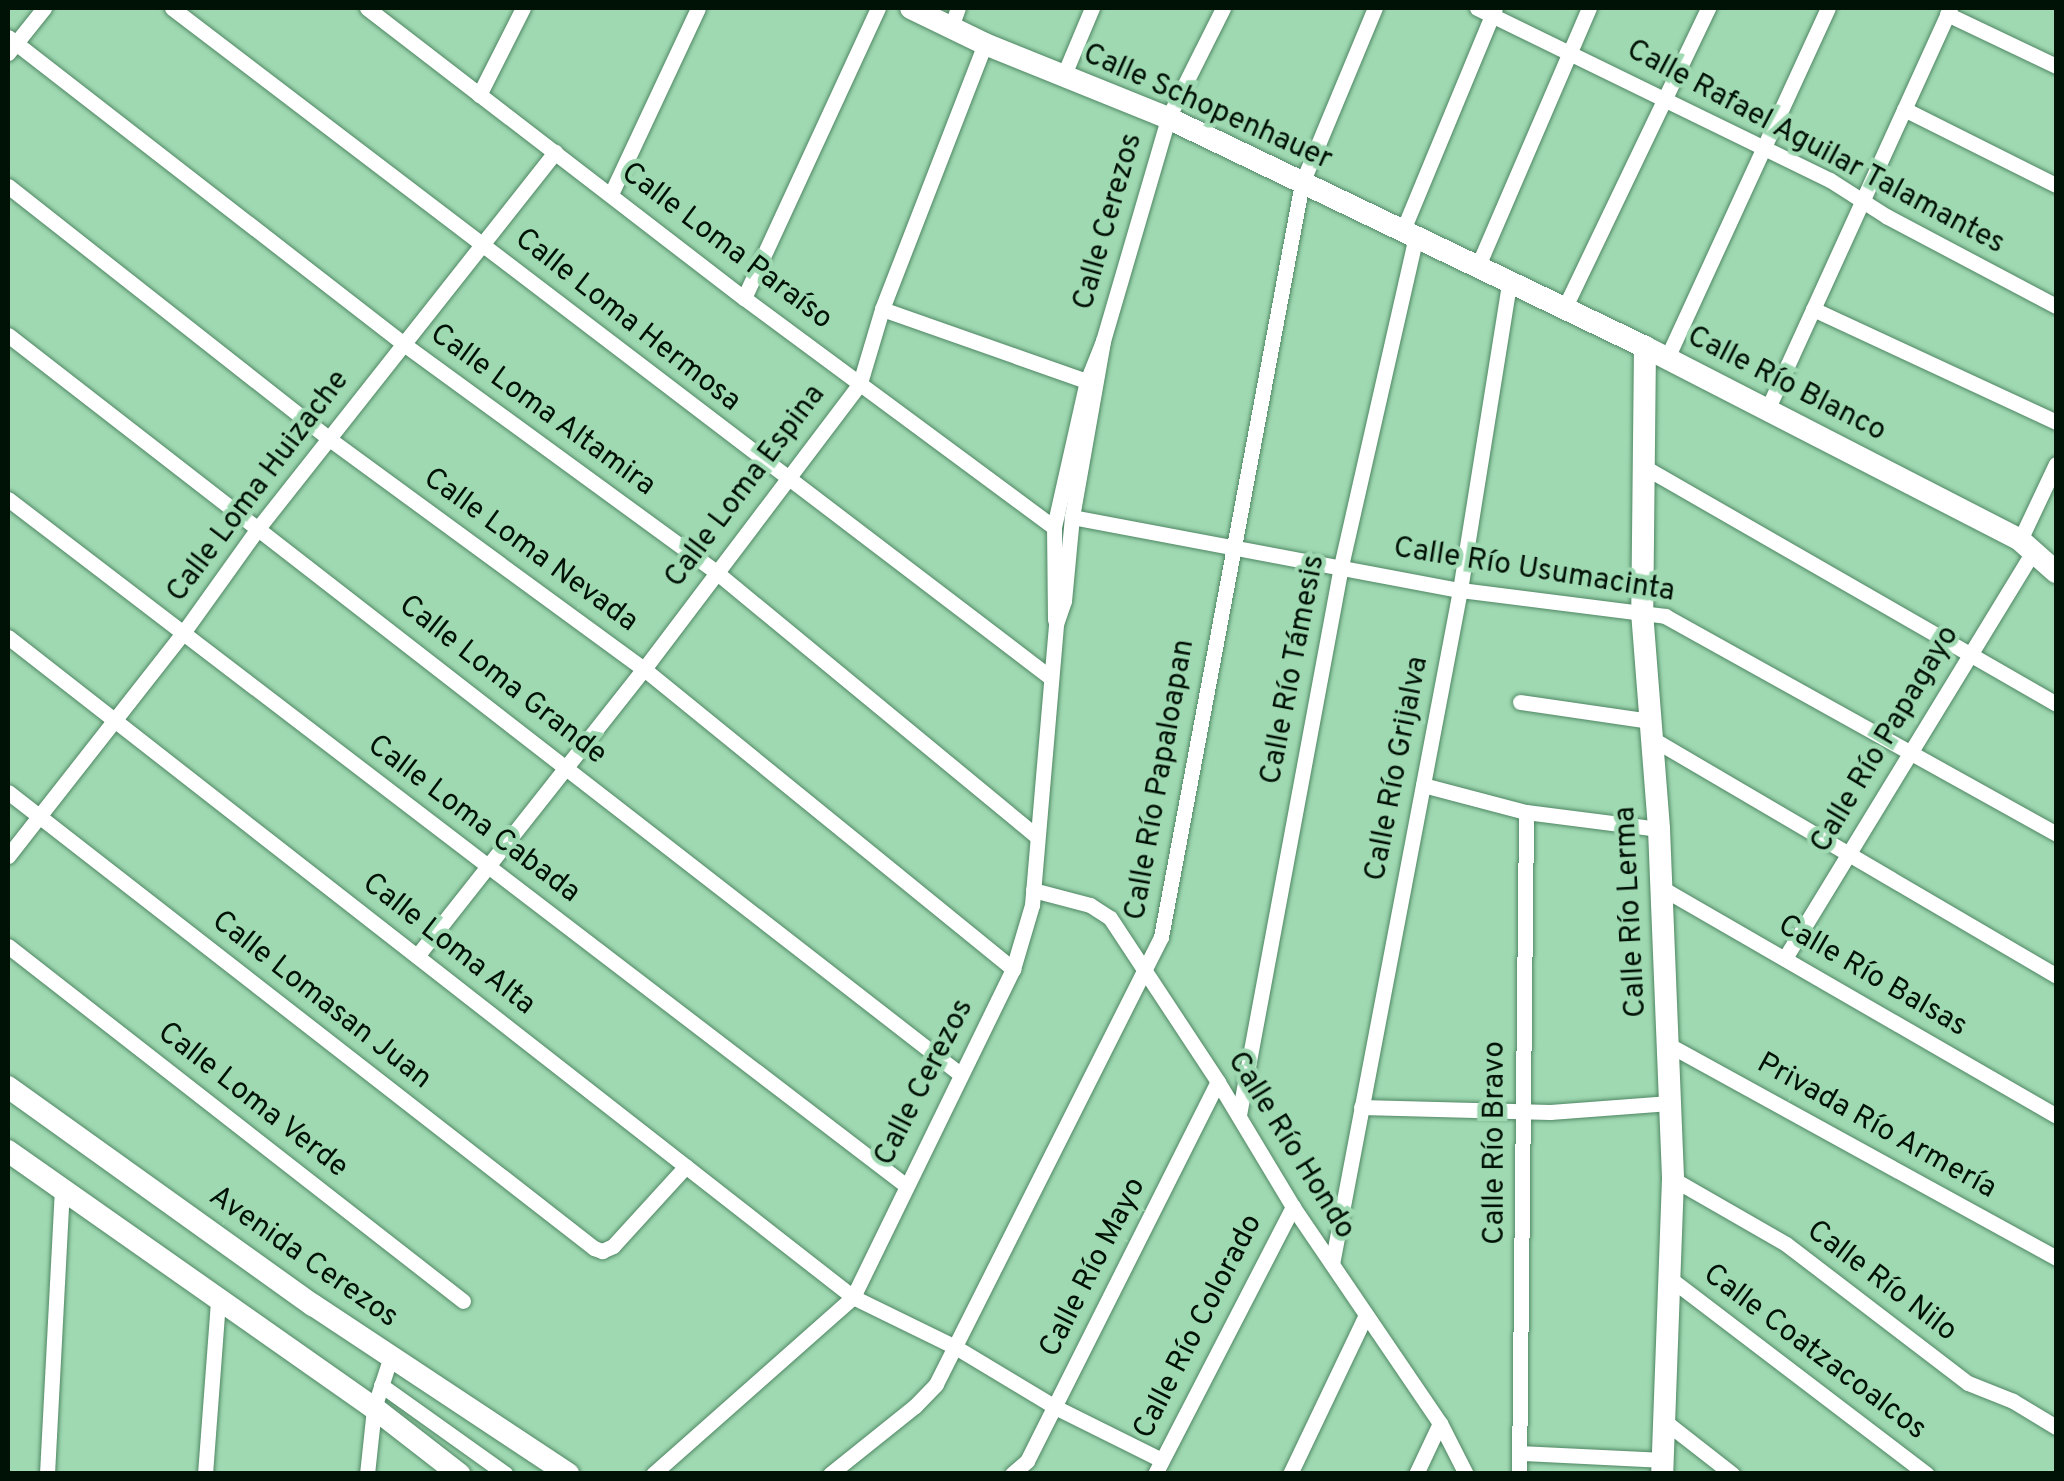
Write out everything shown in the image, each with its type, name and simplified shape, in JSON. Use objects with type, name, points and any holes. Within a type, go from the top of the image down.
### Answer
[{"type":"street","points":[[10,45],[44,8]]},
{"type":"street","name":"Calle Loma Hermosa","points":[[172,8],[1050,677]]},
{"type":"street","name":"Calle Loma Paraíso","points":[[367,8],[744,298],[1054,527]]},
{"type":"street","points":[[479,94],[522,8]]},
{"type":"street","points":[[612,194],[698,8]]},
{"type":"street","points":[[744,298],[878,8]]},
{"type":"street","name":"Calle Schopenhauer","points":[[911,8],[954,17],[985,44],[1168,118],[1477,268]]},
{"type":"street","points":[[1063,77],[1092,8]]},
{"type":"street","name":"Calle Cerezos","points":[[1056,624],[1064,602],[1072,517],[1103,341],[1168,118],[1223,8]]},
{"type":"street","name":"Calle Río Papaloapan","points":[[830,1474],[915,1406],[936,1384],[1161,937],[1231,545],[1302,183],[1375,8]]},
{"type":"street","points":[[1477,268],[1589,8]]},
{"type":"street","points":[[1564,309],[1708,8]]},
{"type":"street","points":[[1666,358],[1828,8]]},
{"type":"street","name":"Calle Rafael Aguilar Talamantes","points":[[1488,10],[1764,147],[2056,306]]},
{"type":"street","name":"Calle Río Támesis","points":[[1239,1116],[1340,566],[1410,234],[1488,10]]},
{"type":"street","points":[[1768,408],[1949,10],[2056,66]]},
{"type":"street","name":"Calle Loma Espina","points":[[416,956],[644,669],[860,383],[882,309],[985,44]]},
{"type":"street","name":"Calle Loma Altamira","points":[[10,45],[405,345],[716,572],[1037,837]]},
{"type":"street","points":[[1904,109],[2056,185]]},
{"type":"street","name":"Calle Loma Huizache","points":[[8,856],[183,633],[328,438],[555,152]]},
{"type":"street","name":"Calle Loma Nevada","points":[[8,186],[328,438],[644,669],[1012,969]]},
{"type":"street","name":"Calle Río Blanco","points":[[1477,268],[1768,408],[2044,558]]},
{"type":"street","name":"Calle Río Grijalva","points":[[1332,1264],[1460,590],[1509,283]]},
{"type":"street","points":[[882,309],[1086,382]]},
{"type":"street","points":[[1813,309],[2056,422]]},
{"type":"street","name":"Calle Loma Grande","points":[[8,336],[568,766],[960,1074]]},
{"type":"street","name":"Calle Cerezos","points":[[653,1474],[853,1297],[904,1184],[1012,969],[1033,890],[1056,624],[1054,527],[1086,382],[1103,341]]},
{"type":"street","name":"Calle Río Lerma","points":[[1645,347],[1642,612],[1659,829],[1673,1178],[1662,1467]]},
{"type":"street","name":"Calle Río Papagayo","points":[[1785,958],[1970,656],[2044,558],[2056,464]]},
{"type":"street","points":[[1646,468],[2056,704]]},
{"type":"street","name":"Calle Loma Cabada","points":[[8,499],[904,1184]]},
{"type":"street","name":"Calle Río Usumacinta","points":[[1072,517],[1460,590],[1642,612],[1682,622],[2056,834]]},
{"type":"street","name":"Calle Loma Alta","points":[[8,637],[853,1297],[957,1348],[1158,1466]]},
{"type":"street","points":[[1520,702],[1650,730],[2056,976]]},
{"type":"street","points":[[1423,785],[1526,812],[1659,829]]},
{"type":"street","name":"Calle Lomasan Juan","points":[[8,792],[602,1251],[612,1246],[686,1166]]},
{"type":"street","name":"Calle Río Bravo","points":[[1519,1474],[1526,812]]},
{"type":"street","name":"Calle Río Balsas","points":[[1660,886],[2056,1116]]},
{"type":"street","name":"Calle Río Hondo","points":[[1033,890],[1090,906],[1110,918],[1218,1082],[1292,1206],[1440,1423],[1466,1474]]},
{"type":"street","name":"Calle Loma Verde","points":[[8,946],[464,1301]]},
{"type":"street","name":"Privada Río Armería","points":[[1669,1045],[2056,1258]]},
{"type":"street","name":"Calle Río Mayo","points":[[1012,1474],[1027,1461],[1218,1082]]},
{"type":"street","name":"Avenida Cerezos","points":[[8,1087],[391,1356],[568,1474]]},
{"type":"street","points":[[1361,1107],[1524,1112],[1670,1102]]},
{"type":"street","points":[[8,1152],[218,1301],[506,1474]]},
{"type":"street","name":"Calle Río Nilo","points":[[1673,1178],[1786,1244],[1968,1383],[2014,1400],[2056,1427]]},
{"type":"street","points":[[47,1474],[62,1190]]},
{"type":"street","name":"Calle Río Colorado","points":[[1158,1466],[1292,1206]]},
{"type":"street","name":"Calle Coatzacoalcos","points":[[1668,1277],[1927,1474]]},
{"type":"street","points":[[205,1474],[218,1301]]},
{"type":"street","points":[[1290,1474],[1366,1315]]},
{"type":"street","points":[[366,1474],[378,1397],[391,1356]]},
{"type":"street","points":[[378,1397],[459,1474]]},
{"type":"street","points":[[1663,1420],[1732,1474]]},
{"type":"street","points":[[1416,1474],[1440,1423]]},
{"type":"street","points":[[1522,1453],[1662,1467]]}]
